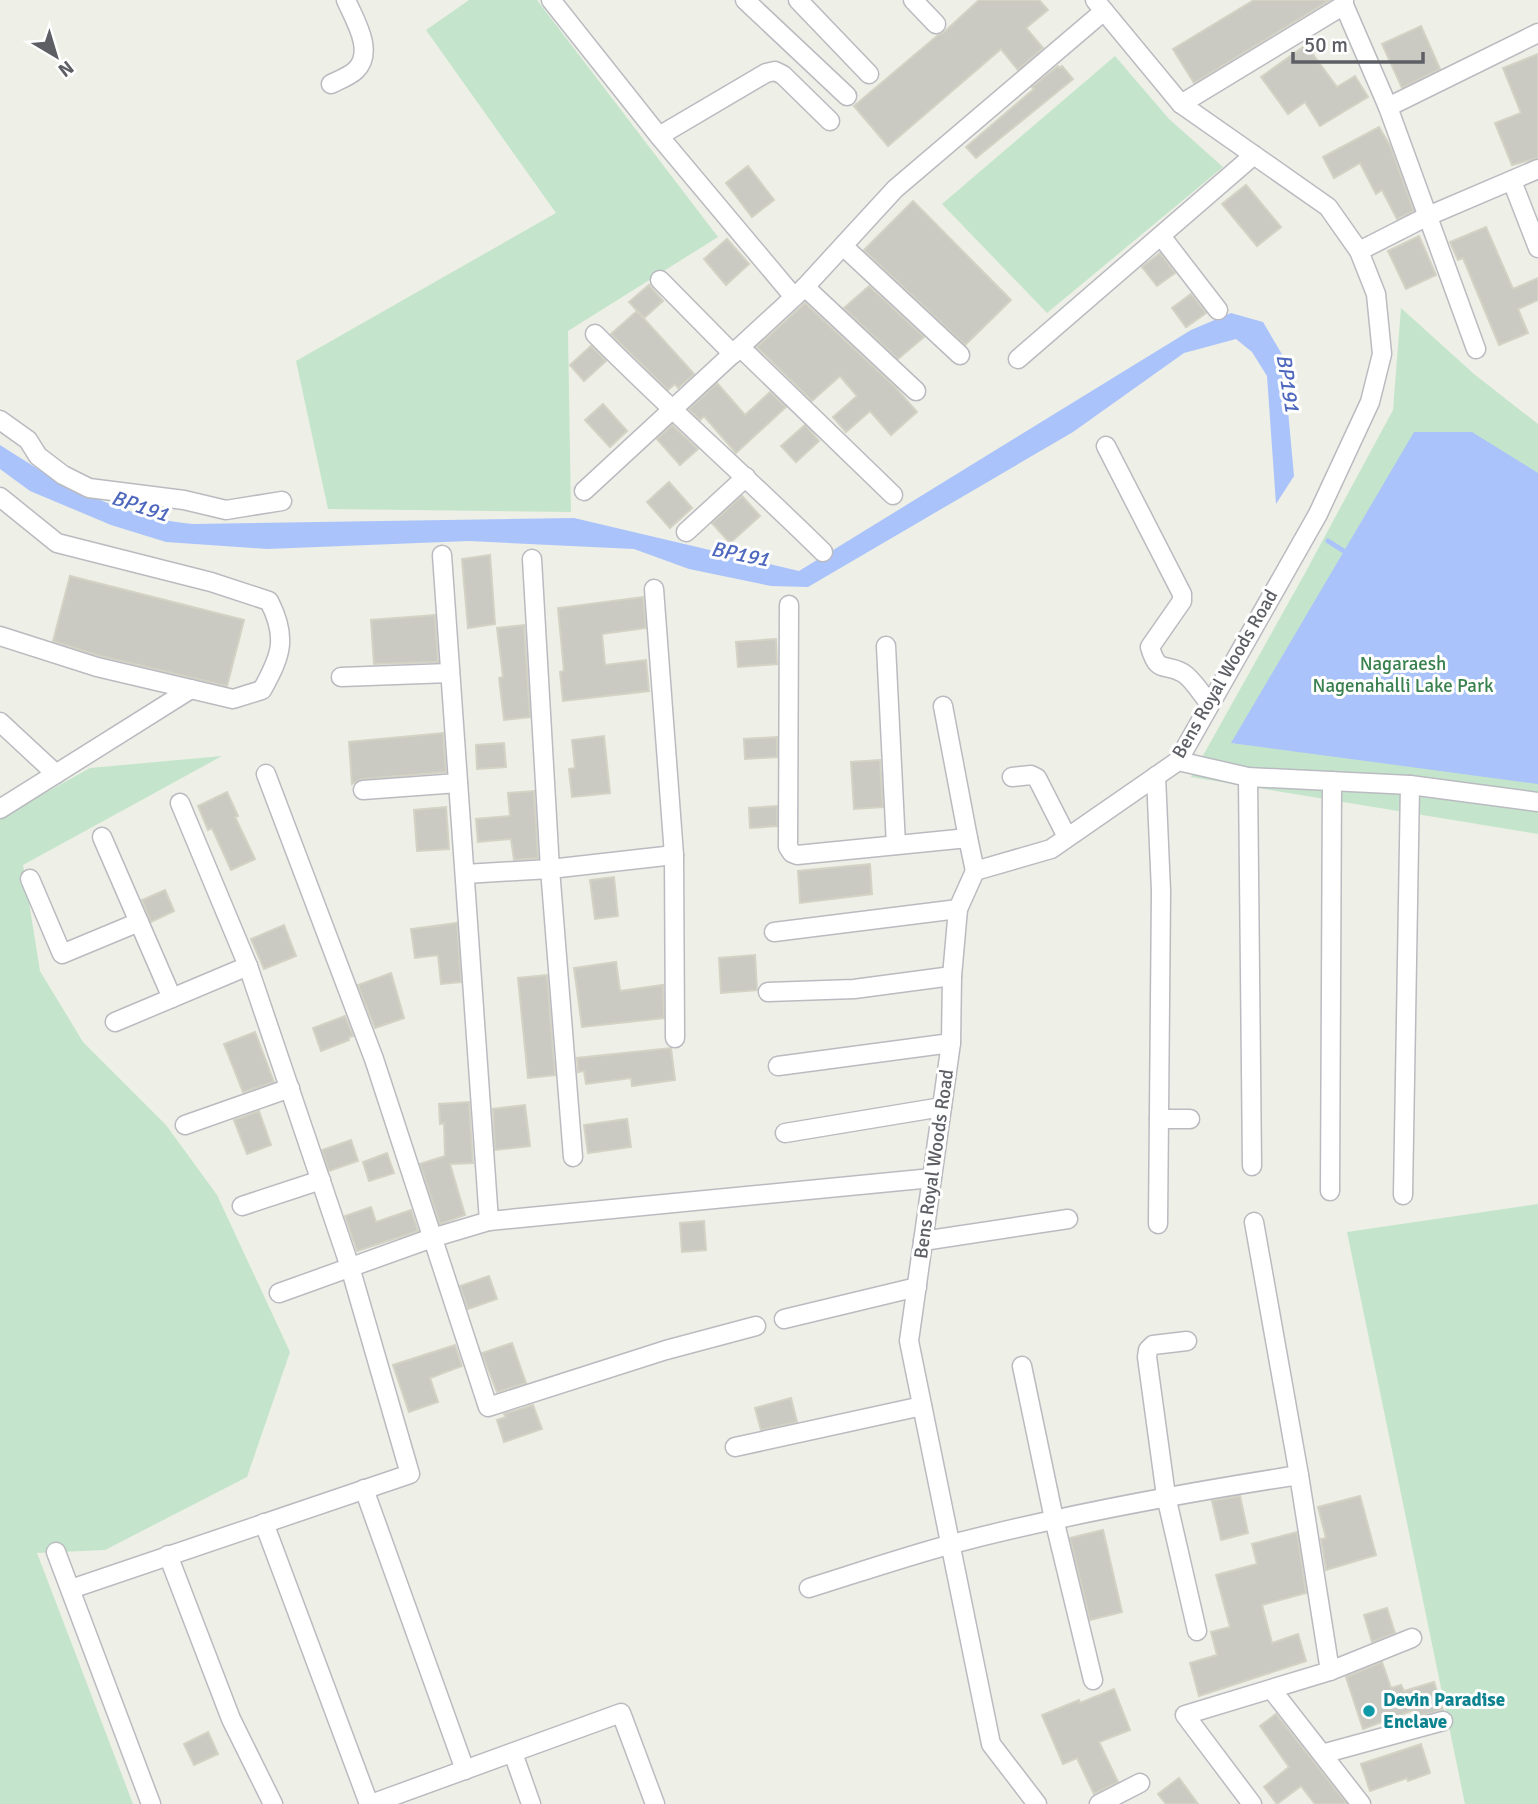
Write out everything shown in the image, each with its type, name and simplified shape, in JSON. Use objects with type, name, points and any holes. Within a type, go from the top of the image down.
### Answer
[{"type":"street","points":[[331,84],[358,69],[363,55],[363,41],[346,0]]},
{"type":"street","points":[[551,0],[659,136],[799,292],[916,391]]},
{"type":"street","points":[[745,0],[847,96]]},
{"type":"street","points":[[797,0],[869,74]]},
{"type":"street","points":[[913,0],[936,24]]},
{"type":"street","points":[[1181,104],[1344,3],[1388,107],[1476,349]]},
{"type":"street","points":[[584,491],[799,292],[895,189],[1099,5]]},
{"type":"street","name":"Bens Royal Woods Road","points":[[1037,1804],[991,1744],[909,1341],[951,1043],[952,976],[958,909],[975,870],[1051,849],[1178,761],[1318,514],[1370,402],[1382,354],[1376,294],[1359,251],[1328,207],[1181,104],[1099,5]]},
{"type":"street","points":[[1388,107],[1538,33]]},
{"type":"street","points":[[659,136],[766,72],[775,71],[783,75],[830,121]]},
{"type":"street","points":[[1018,359],[1254,155]]},
{"type":"street","points":[[1359,251],[1428,216],[1538,169]]},
{"type":"street","points":[[1512,181],[1538,248]]},
{"type":"street","points":[[1161,236],[1218,310]]},
{"type":"street","points":[[844,246],[960,355]]},
{"type":"street","points":[[660,280],[893,495]]},
{"type":"street","points":[[595,334],[671,411],[746,477],[823,552]]},
{"type":"street","points":[[0,421],[28,440],[38,456],[63,475],[89,488],[184,500],[226,510],[282,502]]},
{"type":"street","points":[[1106,446],[1182,594],[1182,601],[1150,647],[1154,662],[1161,668],[1184,674],[1210,704]]},
{"type":"street","points":[[686,532],[746,477]]},
{"type":"street","points":[[0,497],[57,543],[269,601],[279,620],[282,642],[275,667],[262,690],[233,699],[97,667],[0,636]]},
{"type":"street","points":[[442,555],[489,1221]]},
{"type":"street","points":[[532,559],[551,869],[573,1157]]},
{"type":"street","points":[[654,589],[674,855],[675,1038]]},
{"type":"street","points":[[789,605],[788,847],[792,853],[797,855],[968,838]]},
{"type":"street","points":[[886,646],[896,845]]},
{"type":"street","points":[[341,677],[450,673]]},
{"type":"street","points":[[0,808],[191,689]]},
{"type":"street","points":[[943,706],[975,870]]},
{"type":"street","points":[[0,722],[56,774]]},
{"type":"street","points":[[1178,761],[1248,777],[1410,785],[1538,802]]},
{"type":"street","points":[[266,774],[374,1059],[488,1407],[666,1350],[756,1326]]},
{"type":"street","points":[[1012,777],[1031,775],[1037,778],[1067,837]]},
{"type":"street","points":[[1156,776],[1161,891],[1158,1224]]},
{"type":"street","points":[[1248,777],[1252,1166]]},
{"type":"street","points":[[1330,1191],[1332,781]]},
{"type":"street","points":[[363,790],[458,783]]},
{"type":"street","points":[[1403,1195],[1410,785]]},
{"type":"street","points":[[71,1589],[410,1474],[351,1267],[248,966],[180,803]]},
{"type":"street","points":[[102,837],[172,998]]},
{"type":"street","points":[[465,874],[551,869],[674,855]]},
{"type":"street","points":[[30,879],[62,954],[139,922]]},
{"type":"street","points":[[774,932],[958,909]]},
{"type":"street","points":[[115,1022],[248,966]]},
{"type":"street","points":[[768,992],[854,989],[952,976]]},
{"type":"street","points":[[778,1066],[951,1043]]},
{"type":"street","points":[[185,1125],[289,1088]]},
{"type":"street","points":[[785,1133],[942,1107]]},
{"type":"street","points":[[1159,1119],[1191,1119]]},
{"type":"street","points":[[279,1293],[432,1238],[489,1221],[932,1178]]},
{"type":"street","points":[[242,1206],[321,1180]]},
{"type":"street","points":[[923,1241],[1068,1219]]},
{"type":"street","points":[[1254,1222],[1299,1475],[1330,1671]]},
{"type":"street","points":[[784,1319],[917,1286]]},
{"type":"street","points":[[1187,1341],[1153,1345],[1148,1350],[1147,1357],[1166,1496],[1197,1631]]},
{"type":"street","points":[[1022,1366],[1054,1519],[1093,1680]]},
{"type":"street","points":[[736,1447],[922,1406]]},
{"type":"street","points":[[809,1588],[951,1545],[1054,1519],[1166,1496],[1299,1475]]},
{"type":"street","points":[[363,1489],[465,1770]]},
{"type":"street","points":[[264,1523],[370,1804],[404,1798],[465,1770],[621,1713],[655,1804]]},
{"type":"street","points":[[56,1552],[151,1804]]},
{"type":"street","points":[[168,1555],[231,1719],[273,1804]]},
{"type":"street","points":[[1252,1804],[1185,1715],[1330,1671],[1412,1638]]},
{"type":"street","points":[[1272,1690],[1361,1804]]},
{"type":"street","points":[[1322,1754],[1443,1721]]},
{"type":"street","points":[[513,1752],[531,1804]]},
{"type":"street","points":[[1099,1804],[1140,1783]]},
{"type":"green space","points":[[469,0],[537,0],[718,237],[568,331],[571,512],[328,509],[296,361],[556,213],[426,30]]},
{"type":"green space","points":[[1115,56],[1169,119],[1223,167],[1047,313],[942,204]]},
{"type":"green space","name":"Nagaraesh Nagenahalli Lake Park","points":[[1401,308],[1474,374],[1538,424],[1538,834],[1191,777],[1393,410]]},
{"type":"green space","points":[[222,756],[23,865],[40,971],[83,1042],[166,1125],[217,1195],[290,1352],[247,1477],[105,1550],[37,1553],[133,1804],[0,1804],[0,818],[90,768]]},
{"type":"green space","points":[[1538,1204],[1538,1804],[1465,1804],[1347,1232]]},
{"type":"water","points":[[1231,313],[1263,322],[1283,356],[1294,476],[1276,504],[1267,376],[1252,352],[1236,339],[1184,353],[1073,432],[808,587],[771,586],[689,569],[634,549],[469,541],[267,549],[166,542],[111,525],[30,491],[0,469],[0,445],[45,473],[116,506],[193,524],[574,518],[799,571],[1191,330]]},
{"type":"water","name":"Nagaraesh Nagenahalli Lake Park","points":[[1414,432],[1472,432],[1538,473],[1538,784],[1231,743]]},
{"type":"building","points":[[979,0],[1039,0],[1048,10],[1026,28],[1043,48],[1018,70],[1001,49],[888,146],[854,106]]},
{"type":"building","points":[[1254,0],[1330,0],[1194,83],[1173,49]]},
{"type":"building","points":[[1421,26],[1440,69],[1402,88],[1382,44]]},
{"type":"building","points":[[1306,45],[1337,87],[1355,76],[1368,97],[1320,126],[1305,102],[1288,114],[1261,77]]},
{"type":"building","points":[[1538,54],[1538,158],[1512,165],[1495,123],[1521,113],[1503,68]]},
{"type":"building","points":[[1058,66],[1062,66],[1073,79],[976,158],[966,147]]},
{"type":"building","points":[[1379,127],[1390,146],[1414,211],[1397,219],[1382,190],[1376,194],[1360,163],[1334,178],[1323,157]]},
{"type":"building","points":[[748,166],[774,200],[752,217],[726,183]]},
{"type":"building","points":[[1246,185],[1281,227],[1257,246],[1222,204]]},
{"type":"building","points":[[913,201],[1011,300],[965,345],[864,250]]},
{"type":"building","points":[[1486,227],[1513,289],[1538,278],[1538,300],[1518,309],[1528,333],[1499,345],[1463,258],[1458,260],[1450,242]]},
{"type":"building","points":[[1419,236],[1436,275],[1406,289],[1388,251]]},
{"type":"building","points":[[727,239],[749,264],[726,285],[704,259]]},
{"type":"building","points":[[1160,253],[1175,273],[1157,286],[1142,267]]},
{"type":"building","points":[[649,285],[663,301],[644,318],[629,302]]},
{"type":"building","points":[[869,286],[924,337],[898,359],[844,308]]},
{"type":"building","points":[[1191,294],[1206,313],[1186,327],[1172,308]]},
{"type":"building","points":[[805,303],[895,387],[917,412],[891,435],[870,411],[846,432],[833,417],[857,396],[840,376],[812,401],[757,347]]},
{"type":"building","points":[[637,311],[694,374],[678,388],[675,384],[668,390],[611,334]]},
{"type":"building","points":[[591,346],[606,361],[584,381],[570,365]]},
{"type":"building","points":[[717,383],[745,415],[770,392],[786,407],[736,453],[704,416],[700,420],[689,409]]},
{"type":"building","points":[[603,404],[627,431],[610,447],[585,420]]},
{"type":"building","points":[[672,425],[698,449],[680,465],[657,439]]},
{"type":"building","points":[[805,425],[819,441],[796,462],[781,446]]},
{"type":"building","points":[[669,482],[692,508],[670,528],[647,502]]},
{"type":"building","points":[[742,496],[760,516],[730,543],[712,523]]},
{"type":"building","points":[[490,555],[495,624],[468,628],[462,559]]},
{"type":"building","points":[[70,576],[244,620],[227,686],[100,656],[53,641]]},
{"type":"building","points":[[643,597],[646,628],[602,634],[605,665],[646,660],[649,691],[563,701],[560,672],[564,671],[558,608]]},
{"type":"building","points":[[435,615],[438,662],[374,664],[371,620]]},
{"type":"building","points":[[524,625],[530,717],[504,720],[499,678],[503,677],[497,628]]},
{"type":"building","points":[[776,639],[777,664],[738,667],[736,642]]},
{"type":"building","points":[[443,733],[446,772],[362,779],[352,784],[349,742]]},
{"type":"building","points":[[604,736],[610,793],[572,797],[569,769],[575,768],[572,740]]},
{"type":"building","points":[[777,737],[777,757],[745,759],[744,739]]},
{"type":"building","points":[[504,743],[506,767],[477,769],[476,745]]},
{"type":"building","points":[[880,760],[883,807],[854,809],[851,762]]},
{"type":"building","points":[[534,791],[538,858],[514,860],[511,839],[478,842],[476,819],[510,816],[508,793]]},
{"type":"building","points":[[227,792],[238,816],[235,817],[255,859],[231,870],[212,828],[208,830],[198,806]]},
{"type":"building","points":[[777,806],[777,826],[750,828],[749,808]]},
{"type":"building","points":[[446,807],[449,849],[417,851],[414,810]]},
{"type":"building","points":[[870,864],[872,894],[800,903],[798,871]]},
{"type":"building","points":[[614,877],[618,916],[595,919],[590,880]]},
{"type":"building","points":[[165,890],[174,911],[151,922],[142,900]]},
{"type":"building","points":[[457,923],[461,982],[441,984],[438,955],[415,958],[411,929]]},
{"type":"building","points":[[284,925],[296,956],[264,969],[251,939]]},
{"type":"building","points":[[755,955],[757,990],[721,993],[719,958]]},
{"type":"building","points":[[616,962],[620,991],[663,985],[664,1018],[582,1027],[574,968]]},
{"type":"building","points":[[391,973],[404,1018],[375,1028],[358,985]]},
{"type":"building","points":[[547,975],[555,1075],[528,1078],[518,978]]},
{"type":"building","points":[[345,1016],[353,1036],[321,1051],[313,1028]]},
{"type":"building","points":[[255,1032],[274,1082],[243,1092],[224,1044]]},
{"type":"building","points":[[671,1048],[675,1080],[632,1086],[631,1078],[586,1084],[584,1071],[578,1072],[577,1058]]},
{"type":"building","points":[[469,1102],[473,1163],[450,1164],[465,1215],[440,1224],[420,1164],[445,1156],[444,1123],[440,1124],[439,1104]]},
{"type":"building","points":[[525,1105],[530,1146],[495,1150],[493,1109]]},
{"type":"building","points":[[259,1111],[271,1145],[247,1154],[234,1120]]},
{"type":"building","points":[[627,1119],[631,1147],[588,1153],[584,1125]]},
{"type":"building","points":[[351,1140],[358,1161],[329,1171],[322,1150]]},
{"type":"building","points":[[387,1153],[394,1173],[369,1181],[363,1162]]},
{"type":"building","points":[[371,1207],[376,1222],[411,1210],[418,1231],[357,1251],[345,1216]]},
{"type":"building","points":[[704,1221],[706,1250],[682,1252],[680,1223]]},
{"type":"building","points":[[489,1276],[497,1299],[468,1309],[460,1286]]},
{"type":"building","points":[[512,1343],[526,1383],[497,1392],[482,1353]]},
{"type":"building","points":[[455,1345],[462,1366],[430,1378],[438,1402],[409,1412],[393,1365]]},
{"type":"building","points":[[791,1398],[797,1422],[761,1430],[755,1408]]},
{"type":"building","points":[[533,1405],[542,1429],[504,1442],[497,1420],[506,1417],[504,1414]]},
{"type":"building","points":[[1240,1496],[1248,1533],[1221,1540],[1212,1501]]},
{"type":"building","points":[[1360,1496],[1376,1555],[1326,1570],[1321,1539],[1326,1538],[1318,1507]]},
{"type":"building","points":[[1103,1530],[1122,1612],[1090,1620],[1070,1538]]},
{"type":"building","points":[[1297,1532],[1306,1593],[1262,1605],[1272,1643],[1298,1634],[1306,1661],[1199,1696],[1190,1663],[1217,1655],[1211,1632],[1230,1627],[1216,1575],[1257,1564],[1252,1544]]},
{"type":"building","points":[[1387,1608],[1395,1633],[1372,1642],[1364,1615]]},
{"type":"building","points":[[1382,1662],[1391,1688],[1401,1685],[1404,1691],[1434,1682],[1443,1710],[1416,1717],[1414,1710],[1363,1729],[1346,1677]]},
{"type":"building","points":[[1114,1689],[1130,1730],[1099,1742],[1118,1782],[1094,1794],[1077,1758],[1063,1764],[1042,1715]]},
{"type":"building","points":[[1276,1714],[1347,1804],[1315,1804],[1301,1786],[1277,1804],[1264,1787],[1289,1767],[1260,1726]]},
{"type":"building","points":[[208,1732],[218,1754],[194,1765],[184,1744]]},
{"type":"building","points":[[1421,1744],[1430,1773],[1370,1791],[1361,1764]]},
{"type":"building","points":[[1179,1778],[1198,1804],[1166,1804],[1158,1794]]},
{"type":"waterway","name":"BP191","points":[[1328,541],[1350,555]]},
{"type":"place","name":"Devin Paradise Enclave","points":[[1369,1711]]}]
